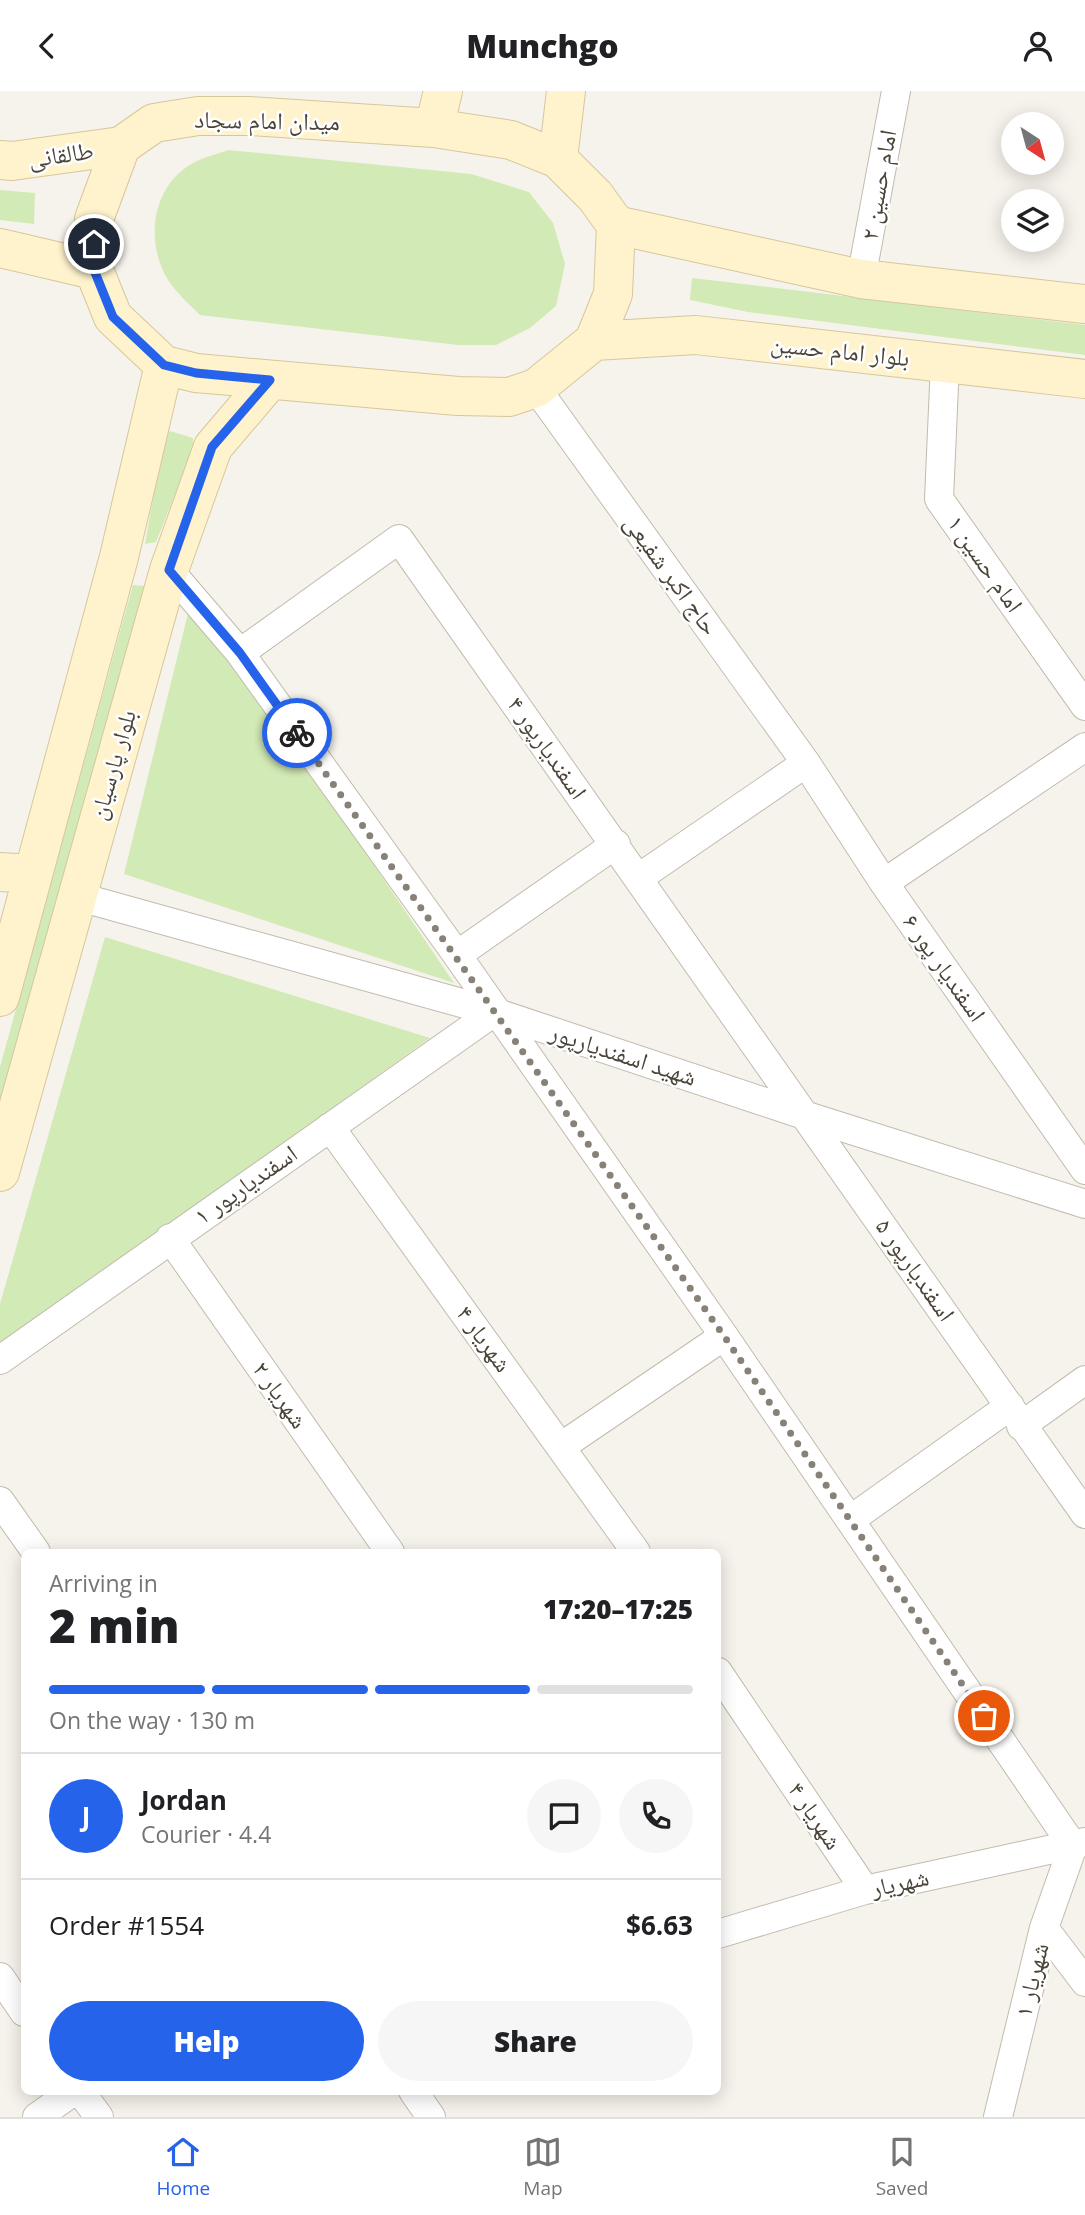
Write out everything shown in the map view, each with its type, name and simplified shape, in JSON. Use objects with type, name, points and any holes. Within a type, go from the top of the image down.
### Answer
[{"type":"main road","points":[[433,128],[443,91]]},
{"type":"main road","points":[[558,159],[566,91]]},
{"type":"main road","name":"میدان امام سجاد","points":[[121,146],[154,123],[198,116],[249,116],[433,128],[512,140],[558,159],[595,196],[616,225]]},
{"type":"main road","points":[[121,146],[94,219],[94,270],[113,317],[164,365],[196,373],[458,396],[509,397],[536,388],[594,341],[613,294],[616,225],[861,279],[1085,304]]},
{"type":"main road","name":"طالقانی","points":[[0,160],[12,161],[121,146]]},
{"type":"main road","points":[[0,248],[94,270]]},
{"type":"main road","name":"بلوار امام حسین","points":[[594,341],[696,335],[1085,379]]},
{"type":"main road","name":"بلوار پارسیان","points":[[0,997],[17,873],[119,557],[164,365]]},
{"type":"main road","name":"بلوار پارسیان","points":[[0,1172],[169,570],[212,447],[270,380]]},
{"type":"main road","points":[[119,557],[169,570]]},
{"type":"street","name":"امام حسین ۲","points":[[861,279],[896,91]]},
{"type":"street","name":"امام حسین ۱","points":[[945,363],[939,499],[1085,706]]},
{"type":"street","name":"حاج اکبر شفیعی","points":[[536,388],[806,763]]},
{"type":"street","name":"اسفندیارپور ۴","points":[[240,653],[399,539],[807,1116]]},
{"type":"street","points":[[169,570],[240,653],[457,955],[1079,1844]]},
{"type":"street","points":[[884,883],[1085,747]]},
{"type":"street","points":[[640,877],[806,763]]},
{"type":"street","name":"اسفندیار پور ۶","points":[[806,763],[884,883],[1075,1135],[1085,1170]]},
{"type":"street","points":[[457,955],[615,844]]},
{"type":"street","name":"شهید اسفندیارپور","points":[[76,896],[495,1012],[807,1116],[1085,1204]]},
{"type":"street","name":"اسفندیارپور ۱","points":[[0,1360],[495,1012]]},
{"type":"street","name":"اسفندیارپور ۵","points":[[807,1116],[1085,1514]]},
{"type":"street","name":"شهریار ۴","points":[[330,1126],[562,1446],[627,1549]]},
{"type":"street","name":"شهریار ۲","points":[[170,1238],[388,1549]]},
{"type":"street","points":[[562,1446],[724,1336]]},
{"type":"street","points":[[850,1520],[1015,1416],[1085,1380]]},
{"type":"street","points":[[0,1501],[34,1549]]},
{"type":"street","name":"شهریار ۴","points":[[721,1676],[866,1890]]},
{"type":"street","name":"شهریار","points":[[721,1933],[866,1890],[1079,1844]]},
{"type":"street","name":"شهریار ۱","points":[[998,2117],[1044,1928],[1079,1844]]},
{"type":"street","points":[[1044,1928],[1085,1982]]},
{"type":"street","points":[[0,1977],[21,2008]]},
{"type":"street","points":[[37,2117],[68,2095]]},
{"type":"street","points":[[83,2095],[99,2117]]},
{"type":"street","points":[[416,2095],[431,2117]]},
{"type":"green space","points":[[228,150],[471,174],[529,192],[553,223],[565,264],[556,306],[530,328],[496,345],[458,345],[200,315],[176,291],[163,271],[157,254],[156,218],[160,201],[181,171],[201,159]]},
{"type":"green space","points":[[0,190],[35,193],[34,224],[0,220]]},
{"type":"green space","points":[[692,278],[1085,325],[1085,355],[748,312],[690,300]]},
{"type":"green space","points":[[170,431],[193,438],[194,458],[177,489],[156,542],[145,544],[163,441]]},
{"type":"green space","points":[[133,585],[147,586],[0,1119],[0,1067]]},
{"type":"green space","points":[[192,597],[454,983],[124,874]]},
{"type":"green space","points":[[105,937],[430,1038],[0,1345],[0,1304]]},
{"type":"way so far","points":[[297,733],[457,955],[724,1336],[984,1716]]},
{"type":"route","points":[[94,244],[94,270],[113,317],[164,365],[196,373],[270,380],[212,447],[169,570],[240,653],[297,733]]}]
